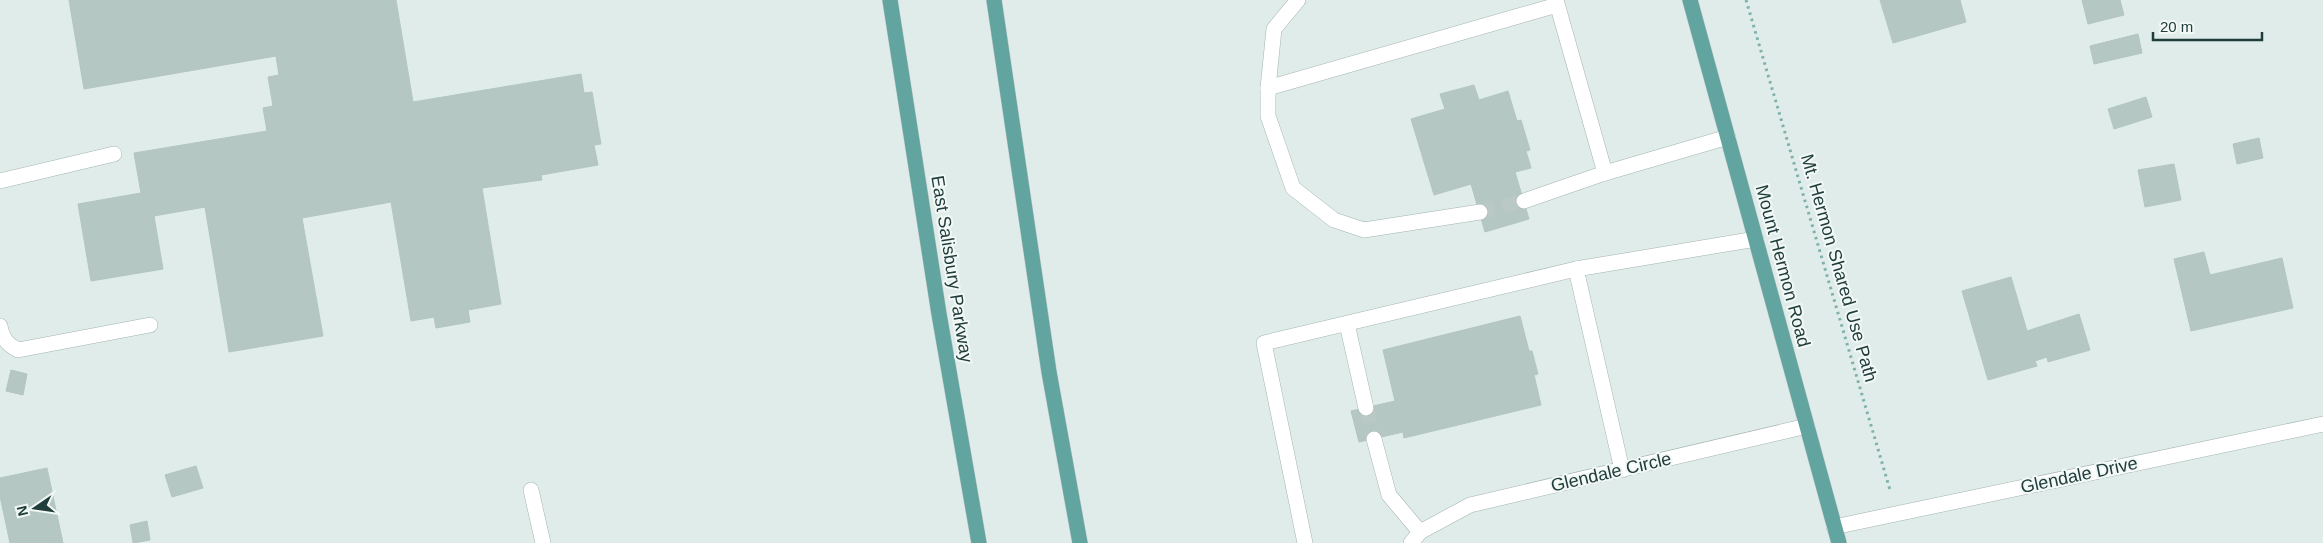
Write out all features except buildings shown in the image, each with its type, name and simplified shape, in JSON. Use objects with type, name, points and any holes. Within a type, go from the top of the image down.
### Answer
[{"type":"main road","name":"East Salisbury Parkway","points":[[890,0],[939,314],[979,543]]},
{"type":"main road","points":[[994,0],[1049,372],[1080,543]]},
{"type":"main road","points":[[999,44],[1005,0]]},
{"type":"main road","name":"Mount Hermon Road","points":[[1690,0],[1839,543]]},
{"type":"street","points":[[1298,0],[1274,29],[1268,88],[1268,116],[1294,188],[1334,220],[1364,230],[1480,212]]},
{"type":"street","points":[[1268,88],[1557,3],[1605,173]]},
{"type":"street","points":[[1524,201],[1605,173],[1728,137]]},
{"type":"street","points":[[0,182],[114,154]]},
{"type":"street","points":[[1305,543],[1264,343],[1576,269],[1756,239]]},
{"type":"street","points":[[1576,269],[1622,470]]},
{"type":"street","points":[[1347,324],[1366,408]]},
{"type":"street","points":[[0,326],[2,336],[9,345],[18,350],[150,325]]},
{"type":"street","name":"Glendale Drive","points":[[1834,527],[2323,424]]},
{"type":"street","name":"Glendale Circle","points":[[1416,538],[1470,506],[1807,426]]},
{"type":"street","points":[[1374,439],[1388,495],[1416,538]]},
{"type":"street","points":[[531,490],[542,543]]},
{"type":"path","name":"Mt. Hermon Shared Use Path","points":[[1746,0],[1897,514]]},
{"type":"tunnel","points":[[1480,212],[1524,201]]},
{"type":"tunnel","points":[[1366,408],[1374,439]]}]
